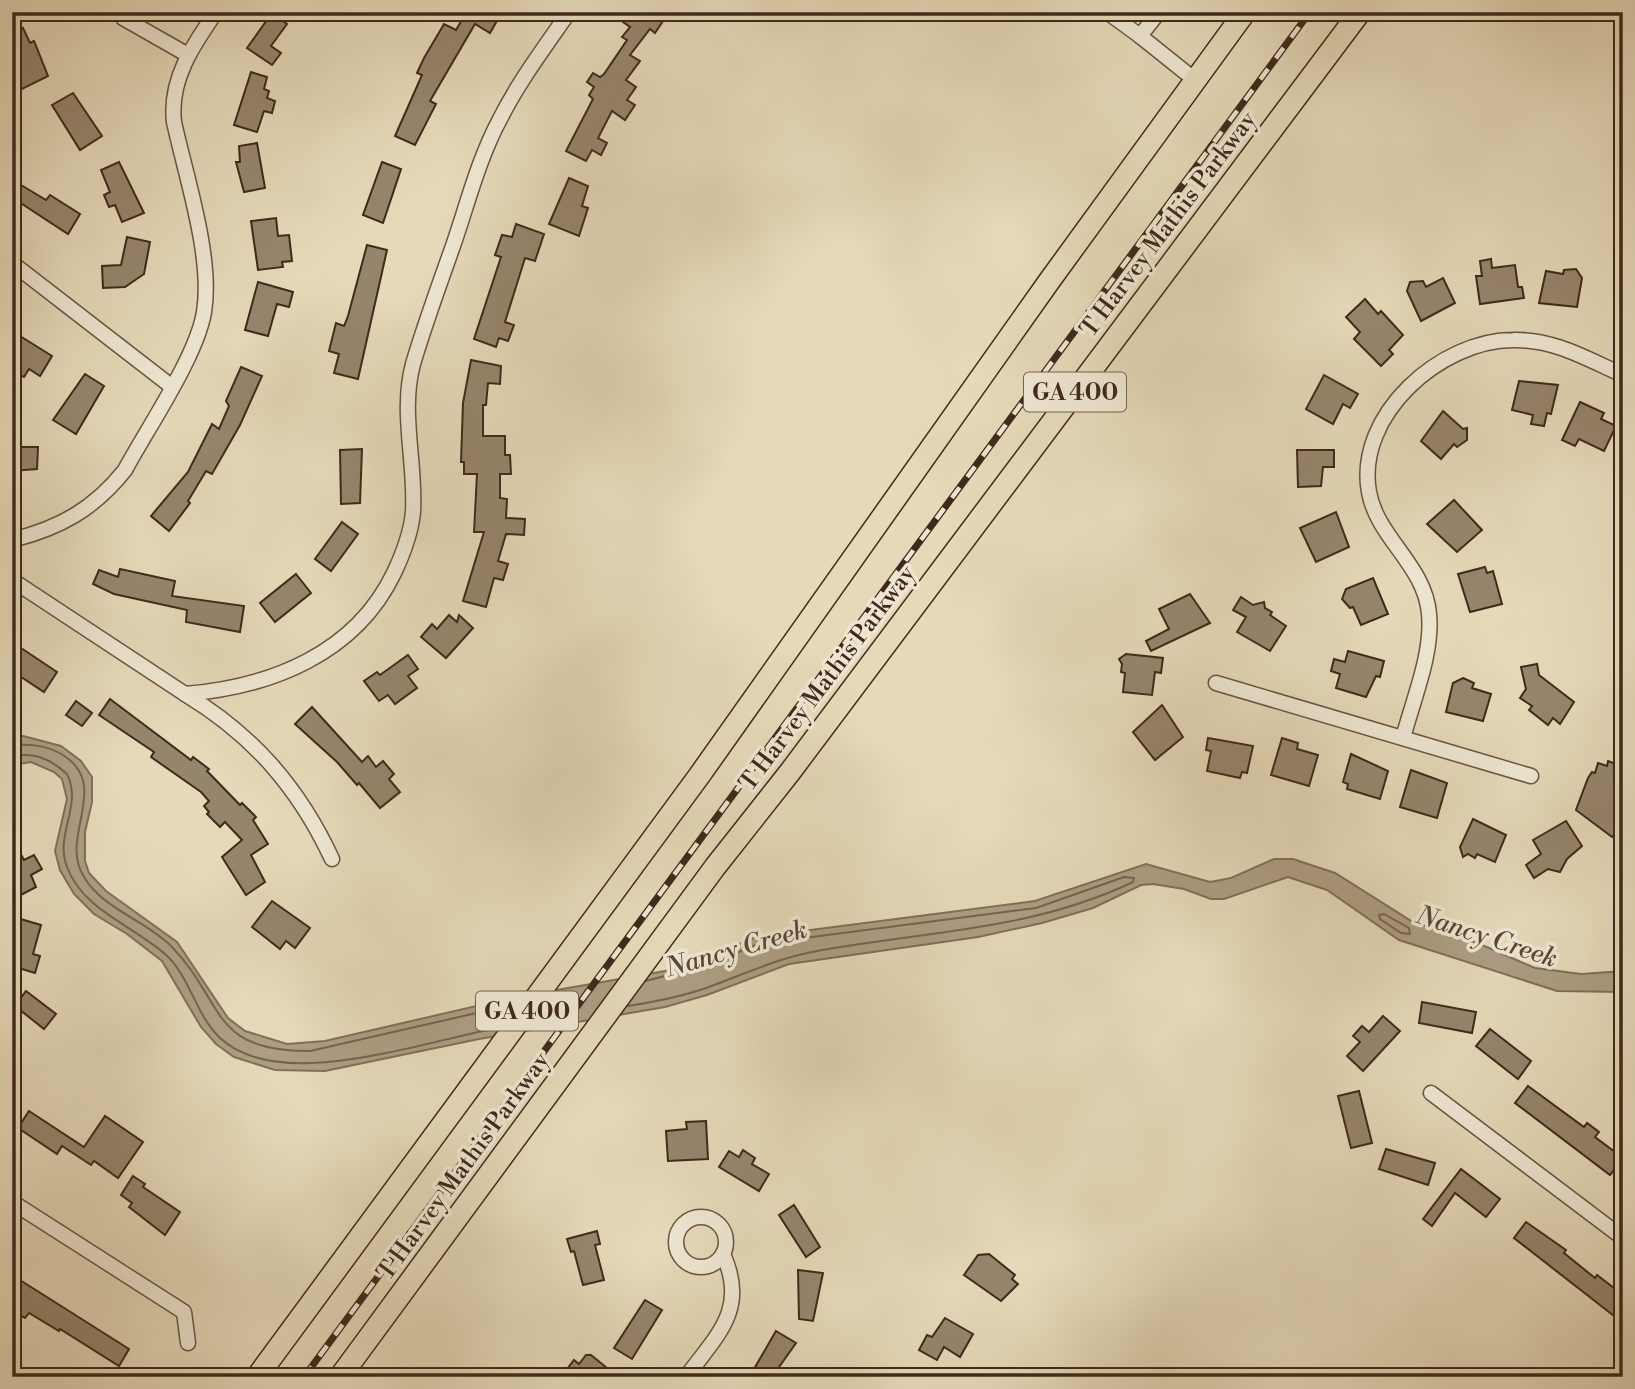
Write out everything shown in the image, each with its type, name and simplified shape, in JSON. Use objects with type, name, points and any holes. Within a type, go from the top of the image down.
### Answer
[{"type":"highway","name":"T Harvey Mathis Parkway","points":[[257,1377],[622,882],[1245,12]]},
{"type":"highway","name":"T Harvey Mathis Parkway","points":[[340,1377],[715,867],[790,772],[1360,12]]},
{"type":"street","points":[[12,541],[41,533],[74,519],[110,489],[125,470],[198,336],[206,293],[204,263],[173,115],[179,74],[188,54],[216,12]]},
{"type":"street","points":[[185,694],[248,685],[307,662],[348,635],[386,590],[404,554],[413,516],[408,412],[413,366],[488,144],[518,86],[569,12]]},
{"type":"street","points":[[1107,12],[1195,80]]},
{"type":"street","points":[[1140,36],[1158,12]]},
{"type":"street","points":[[123,18],[188,54]]},
{"type":"street","points":[[12,263],[171,386]]},
{"type":"street","points":[[1403,738],[1428,638],[1430,615],[1419,581],[1383,527],[1368,491],[1371,451],[1388,414],[1408,391],[1445,360],[1488,343],[1529,340],[1561,346],[1623,376]]},
{"type":"street","points":[[12,579],[232,725],[273,764],[307,809],[332,859]]},
{"type":"street","points":[[1216,683],[1531,776]]},
{"type":"street","points":[[1431,1093],[1623,1238]]},
{"type":"street","points":[[12,1202],[184,1312],[188,1343]]},
{"type":"street","points":[[686,1377],[729,1317],[734,1297],[732,1274],[723,1254]]},
{"type":"water","name":"Nancy Creek","points":[[23,736],[61,746],[81,761],[92,777],[92,802],[85,832],[85,861],[89,873],[106,891],[177,942],[228,1018],[245,1031],[287,1044],[325,1041],[511,998],[665,971],[756,937],[1035,901],[1146,864],[1210,882],[1231,878],[1274,859],[1293,859],[1335,873],[1413,922],[1475,942],[1535,968],[1581,974],[1623,971],[1623,992],[1557,991],[1399,940],[1327,890],[1288,877],[1224,899],[1211,899],[1184,889],[1153,884],[1141,885],[1093,908],[1042,923],[978,937],[789,964],[707,995],[665,1007],[479,1039],[325,1071],[275,1070],[234,1057],[216,1044],[201,1027],[162,961],[127,934],[94,914],[74,894],[60,870],[55,851],[67,799],[62,779],[54,772],[31,762],[12,765],[12,739]]},
{"type":"building","points":[[454,12],[502,12],[490,33],[475,24],[430,101],[436,104],[415,145],[395,136],[422,75],[417,73],[424,58],[444,24],[456,30],[463,18]]},
{"type":"building","points":[[630,12],[651,12],[663,21],[655,33],[650,29],[630,55],[640,61],[626,80],[636,87],[627,100],[635,105],[625,120],[612,111],[598,138],[607,143],[601,155],[592,150],[586,161],[566,151],[593,99],[589,95],[594,87],[587,82],[593,73],[600,77],[604,74],[627,40],[622,37],[630,27],[623,22]]},
{"type":"building","points":[[272,13],[287,24],[271,46],[281,53],[272,65],[247,48]]},
{"type":"building","points":[[23,28],[30,43],[34,41],[48,76],[12,94],[12,34]]},
{"type":"building","points":[[251,72],[267,77],[264,89],[269,91],[267,98],[275,101],[272,113],[264,111],[257,132],[234,125]]},
{"type":"building","points":[[73,93],[102,136],[80,150],[52,105]]},
{"type":"building","points":[[257,143],[265,188],[244,192],[236,162],[240,162],[239,146]]},
{"type":"building","points":[[119,162],[144,213],[122,222],[115,205],[109,207],[104,195],[110,192],[101,170]]},
{"type":"building","points":[[382,162],[401,169],[383,223],[363,215]]},
{"type":"building","points":[[569,178],[588,186],[582,206],[588,208],[579,236],[549,224]]},
{"type":"building","points":[[21,185],[46,200],[50,195],[80,214],[68,234],[13,198]]},
{"type":"building","points":[[276,218],[278,236],[289,235],[292,261],[282,262],[283,267],[258,270],[251,221]]},
{"type":"building","points":[[516,224],[544,234],[535,261],[525,258],[505,322],[514,325],[508,341],[499,338],[496,347],[474,339],[501,257],[495,255],[502,235],[512,237]]},
{"type":"building","points":[[127,237],[150,242],[144,274],[125,287],[103,288],[102,266],[121,265]]},
{"type":"building","points":[[367,245],[387,250],[358,379],[334,373],[339,354],[329,351],[336,323],[344,326],[348,316]]},
{"type":"building","points":[[1491,259],[1492,268],[1515,265],[1518,287],[1522,287],[1524,298],[1480,304],[1476,276],[1482,276],[1480,261]]},
{"type":"building","points":[[1576,269],[1582,278],[1577,307],[1539,303],[1546,271],[1563,274],[1564,270]]},
{"type":"building","points":[[1443,278],[1455,303],[1421,321],[1407,291],[1410,282],[1423,281],[1426,287]]},
{"type":"building","points":[[258,282],[293,292],[289,307],[277,304],[268,336],[245,330]]},
{"type":"building","points":[[1365,299],[1378,314],[1381,311],[1403,335],[1389,350],[1393,354],[1381,366],[1354,339],[1360,332],[1346,317]]},
{"type":"building","points":[[12,331],[52,356],[40,376],[29,369],[24,377],[12,370]]},
{"type":"building","points":[[471,360],[501,366],[500,384],[488,383],[486,405],[483,405],[483,436],[505,436],[505,455],[510,455],[511,474],[500,474],[500,498],[507,499],[506,518],[525,519],[524,535],[506,534],[498,561],[508,564],[503,580],[494,578],[486,607],[463,601],[484,532],[474,532],[477,474],[464,474],[464,462],[461,462],[463,403]]},
{"type":"building","points":[[241,367],[262,376],[240,425],[212,474],[206,471],[188,501],[190,503],[169,531],[151,516],[188,472],[212,424],[219,429],[229,406],[226,401]]},
{"type":"building","points":[[85,374],[104,386],[76,434],[53,420]]},
{"type":"building","points":[[1324,375],[1358,394],[1350,408],[1343,404],[1333,424],[1306,409]]},
{"type":"building","points":[[1519,381],[1558,385],[1551,414],[1547,413],[1544,426],[1531,424],[1533,415],[1512,410]]},
{"type":"building","points":[[1580,402],[1604,413],[1601,419],[1616,426],[1604,451],[1579,439],[1575,446],[1562,440]]},
{"type":"building","points":[[1443,411],[1463,429],[1467,428],[1467,440],[1457,447],[1454,444],[1441,459],[1421,441]]},
{"type":"building","points":[[12,447],[38,447],[37,469],[12,471]]},
{"type":"building","points":[[362,449],[360,503],[341,504],[340,450]]},
{"type":"building","points":[[1297,450],[1334,450],[1334,467],[1323,467],[1321,486],[1298,487]]},
{"type":"building","points":[[1454,500],[1482,530],[1457,552],[1427,524]]},
{"type":"building","points":[[1336,512],[1349,547],[1316,562],[1300,528]]},
{"type":"building","points":[[342,522],[358,534],[331,571],[315,559]]},
{"type":"building","points":[[1485,567],[1487,573],[1493,571],[1502,604],[1470,612],[1458,574]]},
{"type":"building","points":[[120,569],[175,581],[172,596],[244,606],[240,632],[186,622],[187,610],[114,594],[93,584],[99,570],[118,577]]},
{"type":"building","points":[[296,574],[311,593],[275,622],[260,603]]},
{"type":"building","points":[[1373,578],[1388,614],[1361,625],[1353,607],[1350,608],[1342,599],[1346,589]]},
{"type":"building","points":[[1190,594],[1210,623],[1151,651],[1146,641],[1169,629],[1159,609]]},
{"type":"building","points":[[1241,597],[1253,605],[1264,602],[1265,608],[1272,612],[1270,615],[1286,626],[1270,651],[1237,632],[1246,617],[1233,610]]},
{"type":"building","points":[[449,615],[457,622],[459,615],[473,628],[446,658],[421,637],[432,624],[437,629]]},
{"type":"building","points":[[12,642],[57,672],[44,692],[12,671]]},
{"type":"building","points":[[1348,651],[1384,661],[1380,677],[1376,676],[1366,697],[1336,688],[1340,674],[1331,671],[1334,659],[1345,662]]},
{"type":"building","points":[[1126,654],[1163,658],[1161,673],[1155,672],[1152,695],[1123,692],[1125,673],[1121,672],[1122,664],[1119,659]]},
{"type":"building","points":[[408,655],[418,669],[408,676],[417,688],[395,704],[388,695],[379,701],[364,681],[377,672],[380,675]]},
{"type":"building","points":[[1537,664],[1539,675],[1574,702],[1560,724],[1553,718],[1548,725],[1529,710],[1532,706],[1520,698],[1526,689],[1521,667]]},
{"type":"building","points":[[1463,678],[1474,683],[1472,688],[1491,694],[1483,721],[1446,712],[1453,683]]},
{"type":"building","points":[[110,699],[191,760],[193,757],[209,769],[207,771],[240,805],[242,803],[256,817],[253,820],[268,844],[251,855],[265,882],[246,895],[222,857],[242,840],[225,822],[220,827],[207,814],[209,812],[204,806],[209,801],[201,792],[151,757],[154,752],[99,715]]},
{"type":"building","points":[[76,701],[92,713],[82,726],[66,715]]},
{"type":"building","points":[[1162,705],[1183,737],[1155,760],[1133,732]]},
{"type":"building","points":[[312,707],[362,762],[368,756],[376,767],[383,761],[394,774],[389,779],[400,792],[380,808],[359,783],[357,785],[337,762],[295,724]]},
{"type":"building","points":[[1208,738],[1253,746],[1247,773],[1242,772],[1240,778],[1207,771],[1211,751],[1206,750]]},
{"type":"building","points":[[1282,738],[1298,743],[1297,749],[1318,755],[1309,786],[1271,775]]},
{"type":"building","points":[[1351,754],[1388,771],[1380,799],[1347,789],[1348,784],[1343,782]]},
{"type":"building","points":[[1608,761],[1623,767],[1623,790],[1614,813],[1623,821],[1621,828],[1612,837],[1576,810],[1588,778],[1592,772],[1595,773],[1598,763],[1607,766]]},
{"type":"building","points":[[1411,770],[1447,783],[1437,818],[1400,807]]},
{"type":"building","points":[[1473,819],[1506,835],[1495,862],[1477,854],[1475,858],[1468,854],[1463,857],[1460,847]]},
{"type":"building","points":[[1566,821],[1582,846],[1567,859],[1560,872],[1548,869],[1534,878],[1526,865],[1541,854],[1533,840]]},
{"type":"building","points":[[12,838],[24,860],[34,855],[42,869],[31,875],[36,887],[21,895],[12,884]]},
{"type":"building","points":[[272,901],[310,928],[295,948],[286,941],[280,949],[252,927]]},
{"type":"building","points":[[17,918],[41,925],[33,954],[40,956],[35,973],[12,966],[12,936]]},
{"type":"building","points":[[26,991],[56,1014],[44,1029],[15,1006]]},
{"type":"building","points":[[1422,1002],[1476,1012],[1472,1033],[1419,1023]]},
{"type":"building","points":[[1383,1016],[1400,1031],[1363,1071],[1347,1056],[1360,1042],[1353,1036],[1362,1026],[1369,1032]]},
{"type":"building","points":[[1490,1029],[1531,1061],[1518,1079],[1476,1046]]},
{"type":"building","points":[[1528,1086],[1584,1127],[1587,1123],[1599,1132],[1595,1137],[1623,1158],[1610,1175],[1515,1103]]},
{"type":"building","points":[[1359,1091],[1372,1143],[1351,1148],[1338,1096]]},
{"type":"building","points":[[29,1111],[84,1147],[105,1116],[143,1142],[118,1178],[94,1161],[91,1165],[62,1146],[57,1154],[18,1128]]},
{"type":"building","points":[[706,1121],[708,1159],[668,1161],[666,1131],[687,1129],[686,1122]]},
{"type":"building","points":[[1386,1149],[1435,1163],[1428,1185],[1379,1169]]},
{"type":"building","points":[[743,1150],[755,1158],[752,1164],[769,1174],[759,1191],[719,1167],[729,1151],[739,1157]]},
{"type":"building","points":[[1461,1169],[1500,1199],[1486,1217],[1455,1193],[1432,1226],[1423,1219]]},
{"type":"building","points":[[133,1176],[145,1184],[143,1187],[180,1212],[165,1235],[129,1207],[132,1203],[121,1195]]},
{"type":"building","points":[[794,1205],[820,1247],[806,1257],[779,1215]]},
{"type":"building","points":[[1526,1222],[1566,1250],[1564,1253],[1595,1278],[1597,1275],[1623,1295],[1623,1323],[1514,1238]]},
{"type":"building","points":[[597,1231],[600,1244],[595,1245],[604,1280],[583,1285],[574,1251],[571,1252],[567,1239]]},
{"type":"building","points":[[989,1254],[1015,1275],[1012,1279],[1018,1284],[1001,1301],[964,1275],[978,1255]]},
{"type":"building","points":[[798,1270],[823,1273],[813,1321],[799,1319]]},
{"type":"building","points":[[12,1275],[129,1349],[119,1366],[29,1313],[25,1318],[12,1311]]},
{"type":"building","points":[[645,1300],[662,1310],[632,1359],[614,1348]]},
{"type":"building","points":[[945,1318],[973,1334],[960,1357],[944,1347],[937,1360],[919,1350],[927,1335],[932,1337]]},
{"type":"building","points":[[776,1331],[796,1343],[772,1377],[768,1377],[754,1369]]},
{"type":"building","points":[[586,1355],[591,1355],[618,1377],[561,1377],[574,1360],[579,1364]]},
{"type":"railway","points":[[304,1377],[1310,12]]}]
